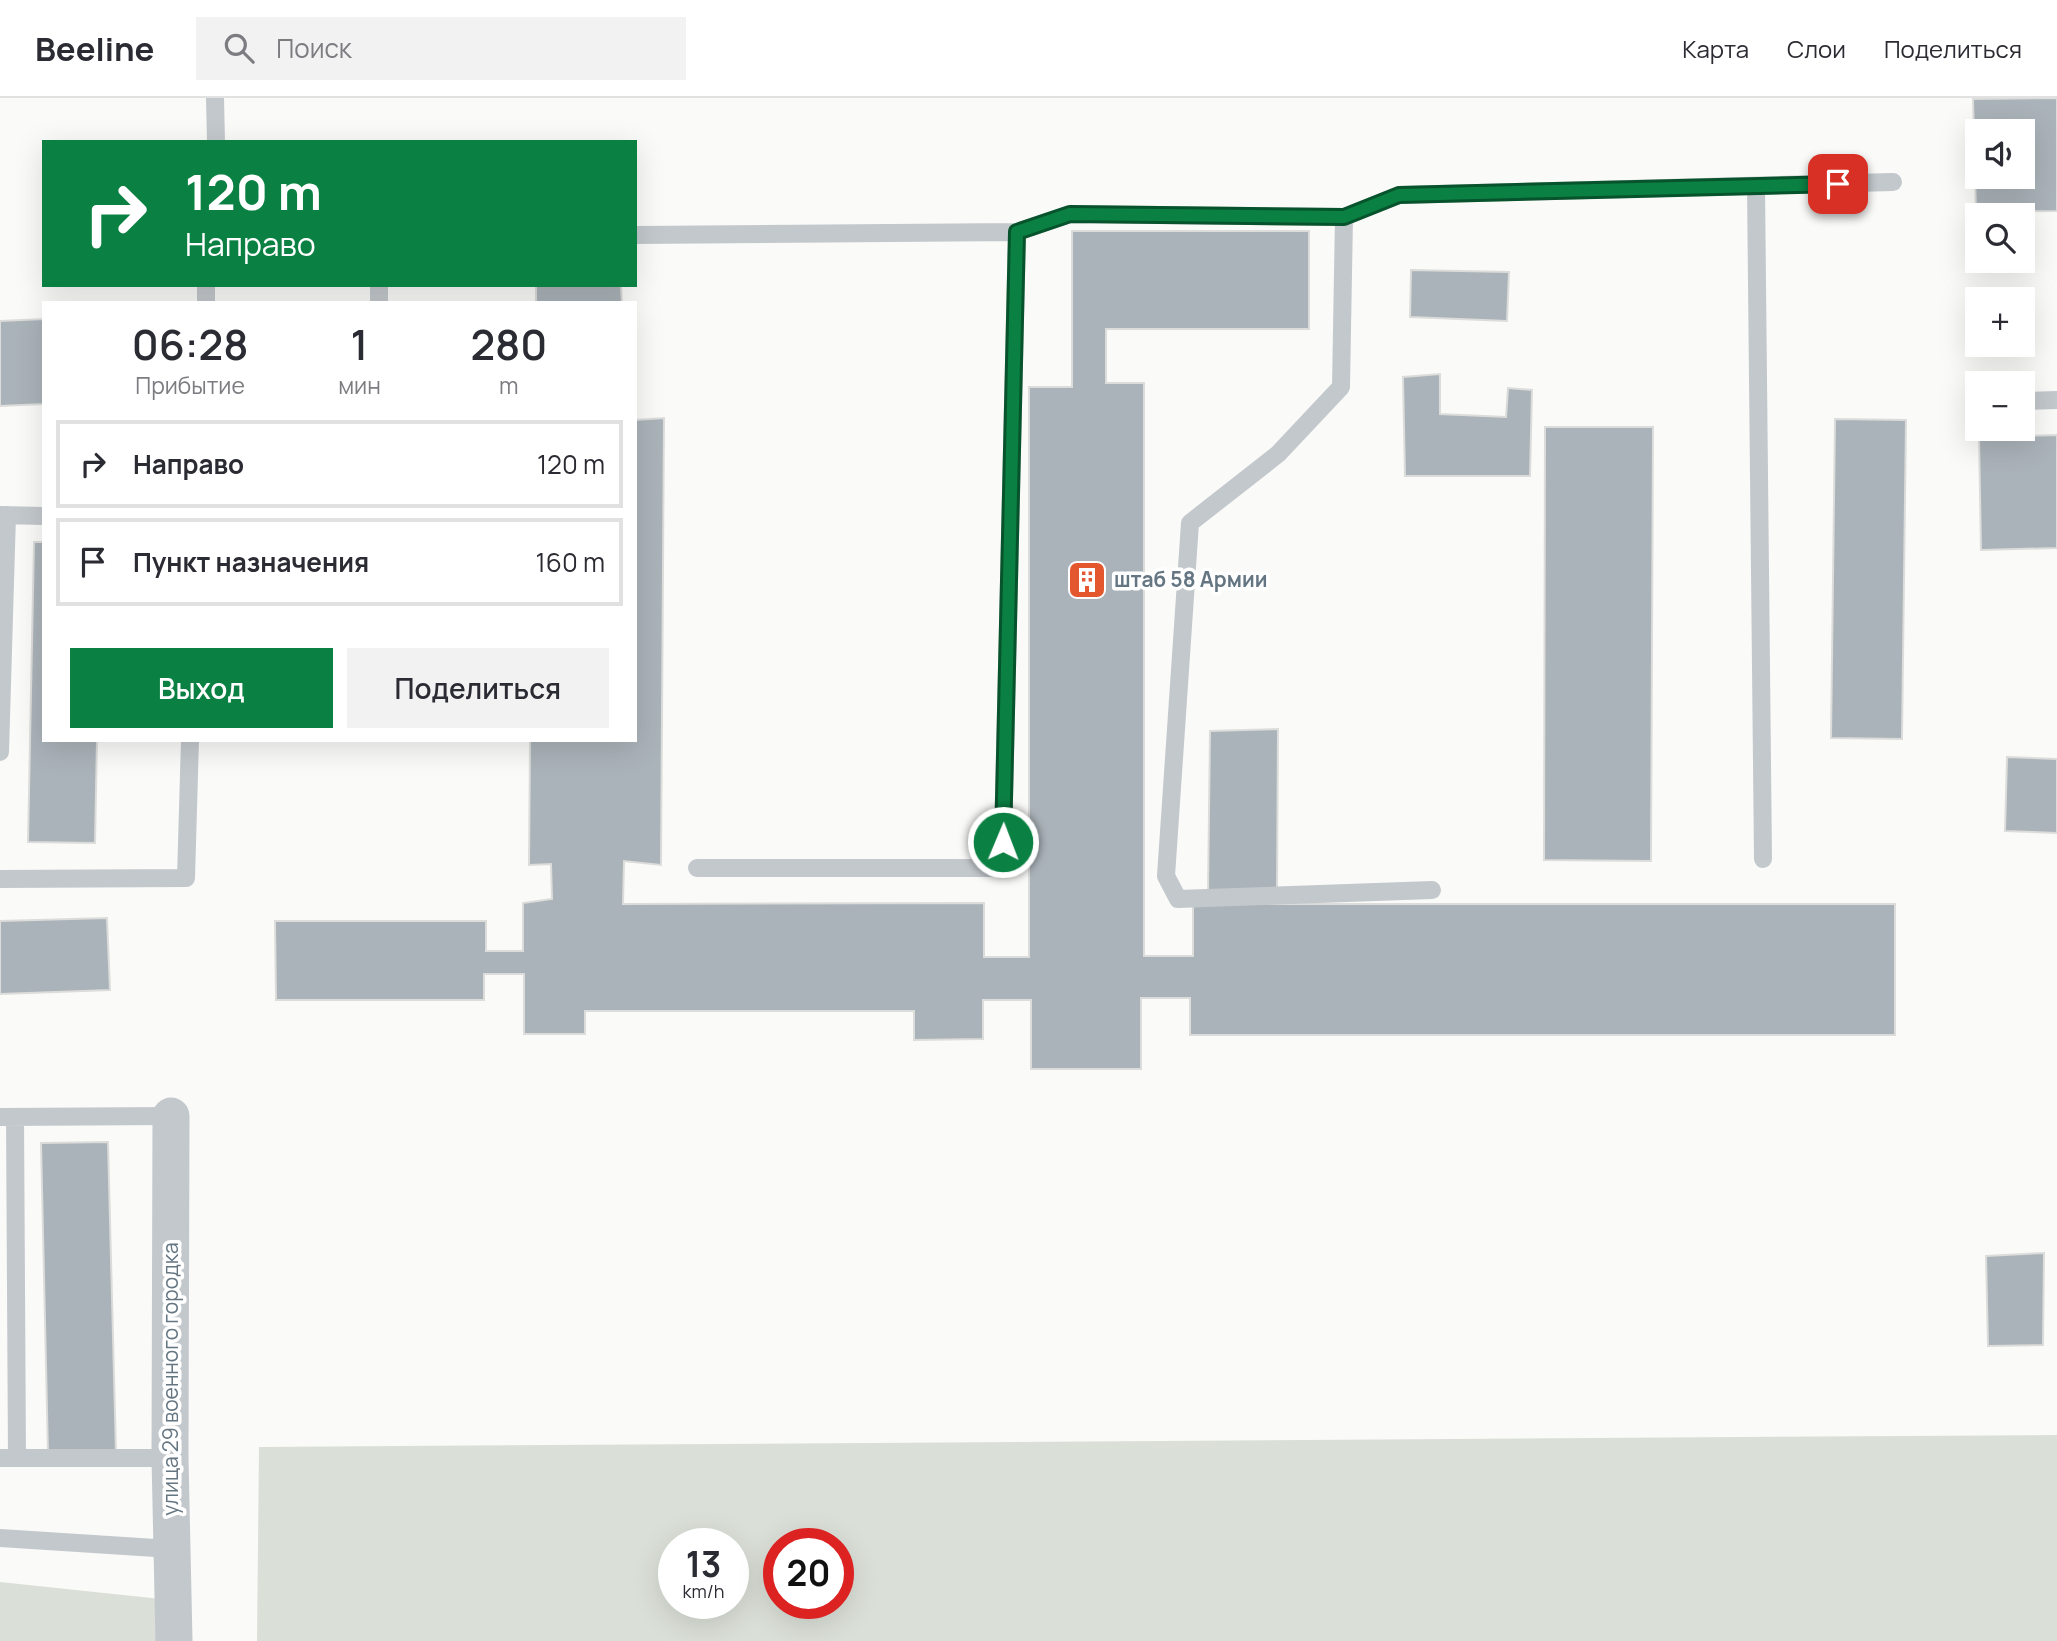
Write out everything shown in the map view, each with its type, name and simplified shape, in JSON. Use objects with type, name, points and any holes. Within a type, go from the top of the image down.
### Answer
[{"type":"street","name":"улица 29 военного городка","points":[[171,1116],[170,1458],[174,1641]]},
{"type":"lane","points":[[215,98],[216,140]]},
{"type":"lane","points":[[637,235],[1017,232],[1070,214],[1344,217],[1399,195],[1893,182]]},
{"type":"lane","points":[[1756,186],[1763,859]]},
{"type":"lane","points":[[1344,217],[1341,387],[1278,454],[1190,523],[1166,876],[1178,899],[1432,890]]},
{"type":"lane","points":[[697,868],[990,868],[999,851],[1003,842],[1017,232]]},
{"type":"lane","points":[[2035,401],[2057,400]]},
{"type":"lane","points":[[0,752],[4,515],[42,516]]},
{"type":"lane","points":[[0,879],[186,878],[190,742]]},
{"type":"lane","points":[[170,1458],[8,1458],[8,1117],[171,1116]]},
{"type":"lane","points":[[0,1538],[171,1549]]},
{"type":"shaded area","points":[[2057,1435],[2057,1641],[257,1641],[259,1447]]},
{"type":"shaded area","points":[[0,1582],[161,1599],[164,1641],[0,1641]]},
{"type":"building","points":[[2057,98],[2057,211],[2035,211],[2035,203],[1976,203],[1975,189],[2035,189],[2035,119],[1974,119],[1973,99]]},
{"type":"building","name":"штаб 58 Армии","points":[[1072,231],[1309,231],[1309,329],[1106,329],[1106,383],[1144,383],[1144,956],[1193,956],[1193,904],[1895,904],[1895,1035],[1190,1035],[1190,998],[1141,998],[1141,1069],[1031,1069],[1031,1000],[983,1000],[983,1039],[914,1040],[914,1011],[585,1011],[585,1034],[524,1034],[524,974],[484,974],[484,1000],[276,1000],[275,921],[486,921],[486,951],[523,951],[523,903],[552,899],[551,864],[529,865],[530,742],[637,742],[637,420],[664,418],[661,865],[624,861],[623,904],[984,903],[984,957],[1029,957],[1029,387],[1072,387]]},
{"type":"building","points":[[1411,270],[1509,272],[1507,321],[1410,317]]},
{"type":"building","points":[[536,287],[621,287],[622,301],[536,301]]},
{"type":"building","points":[[42,319],[42,404],[0,406],[0,321]]},
{"type":"building","points":[[1440,374],[1440,414],[1506,417],[1508,388],[1532,390],[1530,476],[1405,476],[1403,377]]},
{"type":"building","points":[[1835,419],[1906,420],[1902,739],[1831,738]]},
{"type":"building","points":[[1545,427],[1653,427],[1651,861],[1544,860]]},
{"type":"building","points":[[2057,435],[2057,548],[1981,550],[1979,441],[2035,441],[2035,436]]},
{"type":"building","points":[[34,542],[42,542],[42,742],[97,742],[95,843],[28,842]]},
{"type":"building","points":[[1278,729],[1277,893],[1208,893],[1210,731]]},
{"type":"building","points":[[2007,757],[2057,759],[2057,833],[2005,831]]},
{"type":"building","points":[[107,918],[110,990],[0,994],[0,921]]},
{"type":"building","points":[[108,1142],[116,1453],[48,1454],[41,1143]]},
{"type":"building","points":[[2044,1253],[2043,1345],[1988,1346],[1986,1256]]},
{"type":"place","name":"штаб 58 Армии","points":[[1087,580]]},
{"type":"route","points":[[1003,842],[1017,232],[1070,214],[1344,217],[1399,195],[1838,184]]}]
